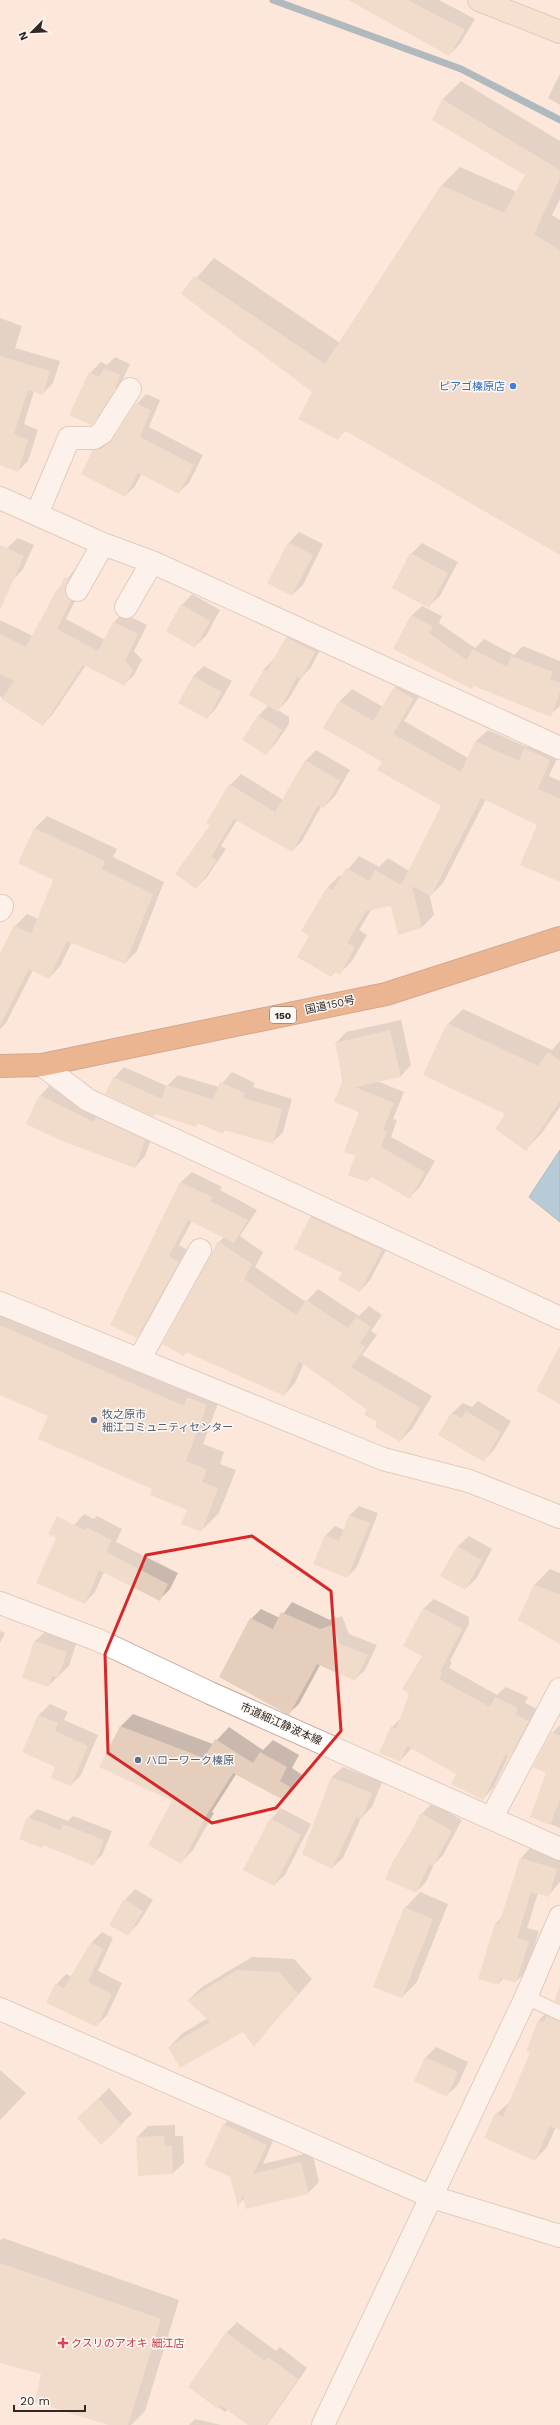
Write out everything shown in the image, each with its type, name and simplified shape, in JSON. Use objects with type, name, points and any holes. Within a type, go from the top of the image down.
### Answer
[{"type":"highway","name":"国道150号","points":[[0,1066],[42,1065],[386,994],[560,938]]},
{"type":"street","points":[[479,0],[560,32]]},
{"type":"street","points":[[37,514],[69,438],[94,438],[102,433],[130,389]]},
{"type":"street","points":[[0,498],[103,544],[152,562],[560,748]]},
{"type":"street","points":[[77,590],[103,544]]},
{"type":"street","points":[[126,607],[152,562]]},
{"type":"street","points":[[42,1065],[88,1100],[560,1318]]},
{"type":"street","points":[[139,1360],[200,1250]]},
{"type":"street","points":[[0,1303],[383,1459],[469,1481],[560,1517]]},
{"type":"street","name":"市道細江静波本線","points":[[0,1603],[98,1640],[210,1693],[492,1817],[560,1849]]},
{"type":"street","points":[[492,1817],[560,1690]]},
{"type":"street","points":[[323,2425],[526,1997],[560,1917]]},
{"type":"street","points":[[0,2009],[432,2197],[560,2236]]},
{"type":"lane","points":[[526,1997],[560,2013]]},
{"type":"highlighted area","points":[[252,1536],[331,1591],[341,1731],[276,1808],[212,1823],[108,1753],[105,1654],[146,1555]]},
{"type":"water","points":[[560,1150],[560,1222],[529,1197]]},
{"type":"building","points":[[348,0],[408,0],[465,30],[449,56]]},
{"type":"building","points":[[442,99],[560,170],[560,178],[534,234],[560,250],[560,555],[344,430],[338,440],[298,419],[312,392],[181,294],[194,276],[325,364],[441,185],[504,213],[525,175],[432,120]]},
{"type":"building","points":[[0,356],[50,371],[43,395],[28,390],[14,434],[28,440],[18,472],[0,465]]},
{"type":"building","points":[[104,368],[120,375],[113,393],[93,424],[91,425],[69,415],[89,372],[99,377]]},
{"type":"building","points":[[136,403],[151,410],[140,437],[194,465],[179,494],[138,473],[125,497],[81,474],[93,450],[101,449],[112,440]]},
{"type":"building","points":[[288,542],[313,555],[292,596],[267,583]]},
{"type":"building","points":[[0,545],[24,556],[0,610]]},
{"type":"building","points":[[410,553],[448,573],[429,608],[392,588]]},
{"type":"building","points":[[65,577],[69,579],[65,590],[71,601],[57,629],[98,651],[113,622],[138,634],[125,661],[133,670],[125,686],[83,665],[43,726],[2,699],[14,681],[0,674],[0,634],[26,647]]},
{"type":"building","points":[[181,604],[210,621],[195,648],[166,631]]},
{"type":"building","points":[[411,615],[433,627],[429,633],[467,660],[472,649],[507,667],[511,656],[553,672],[550,679],[560,683],[560,692],[551,717],[474,686],[472,689],[393,649]]},
{"type":"building","points":[[286,637],[315,652],[301,679],[297,677],[278,712],[249,695],[264,669],[267,671]]},
{"type":"building","points":[[193,676],[222,692],[207,719],[178,703]]},
{"type":"building","points":[[394,687],[414,699],[393,734],[461,772],[475,741],[519,761],[524,748],[550,760],[538,789],[560,799],[560,882],[520,865],[537,825],[481,798],[431,896],[412,886],[422,928],[398,935],[391,906],[366,911],[347,943],[355,947],[340,975],[334,971],[331,977],[297,957],[309,936],[301,931],[327,887],[333,890],[346,868],[369,881],[375,870],[401,885],[441,806],[377,770],[382,762],[323,728],[339,701],[373,721]]},
{"type":"building","points":[[258,715],[282,730],[266,755],[242,740]]},
{"type":"building","points":[[305,760],[340,781],[324,808],[318,805],[292,852],[234,819],[211,857],[217,860],[196,889],[175,874],[210,825],[206,823],[229,784],[275,812]]},
{"type":"building","points":[[34,828],[105,861],[102,869],[153,894],[125,964],[67,941],[49,979],[29,969],[0,1025],[0,953],[14,925],[31,934],[53,880],[18,863]]},
{"type":"building","points":[[447,1023],[538,1066],[548,1052],[560,1061],[560,1101],[526,1151],[495,1129],[505,1114],[423,1075]]},
{"type":"building","points":[[390,1030],[401,1077],[355,1087],[394,1103],[383,1130],[387,1131],[381,1147],[425,1172],[410,1199],[370,1176],[367,1182],[348,1175],[355,1156],[344,1152],[359,1112],[334,1102],[342,1082],[344,1083],[335,1043]]},
{"type":"building","points":[[113,1077],[162,1099],[166,1085],[213,1099],[220,1082],[245,1093],[243,1098],[282,1109],[273,1144],[224,1130],[223,1134],[197,1123],[196,1127],[155,1114],[154,1117],[105,1094]]},
{"type":"building","points":[[39,1095],[94,1122],[96,1117],[145,1140],[135,1168],[62,1141],[26,1124]]},
{"type":"building","points":[[180,1182],[212,1197],[210,1201],[248,1220],[234,1243],[188,1220],[169,1256],[179,1262],[137,1338],[110,1325]]},
{"type":"building","points":[[310,1217],[382,1250],[360,1292],[338,1280],[342,1273],[294,1249]]},
{"type":"building","points":[[218,1241],[252,1264],[244,1279],[296,1315],[306,1300],[348,1328],[356,1317],[371,1327],[360,1343],[366,1347],[351,1367],[420,1408],[400,1442],[375,1427],[377,1422],[364,1415],[367,1410],[299,1361],[284,1396],[186,1352],[184,1356],[162,1344]]},
{"type":"building","points":[[0,1325],[184,1406],[187,1397],[207,1405],[186,1461],[207,1470],[202,1482],[218,1488],[202,1532],[181,1524],[187,1510],[150,1495],[152,1489],[38,1439],[48,1416],[0,1395]]},
{"type":"building","points":[[560,1345],[560,1404],[536,1391]]},
{"type":"building","points":[[466,1411],[501,1432],[484,1462],[438,1435],[451,1413],[462,1418]]},
{"type":"building","points":[[349,1515],[370,1523],[347,1578],[313,1564],[325,1535],[339,1541]]},
{"type":"building","points":[[57,1516],[84,1530],[86,1527],[112,1540],[106,1552],[168,1584],[160,1601],[99,1570],[85,1604],[36,1583],[56,1538],[48,1534]]},
{"type":"building","points":[[457,1546],[482,1560],[465,1590],[440,1576]]},
{"type":"building","points":[[534,1584],[560,1595],[560,1644],[518,1620]]},
{"type":"building","points":[[423,1608],[462,1629],[440,1672],[442,1673],[439,1679],[490,1707],[495,1697],[518,1708],[515,1714],[529,1721],[510,1757],[505,1755],[483,1800],[451,1784],[456,1774],[407,1746],[400,1762],[379,1753],[391,1726],[396,1729],[409,1694],[402,1689],[422,1656],[403,1646]]},
{"type":"building","points":[[281,1612],[320,1629],[332,1625],[340,1644],[368,1655],[355,1681],[317,1664],[289,1715],[219,1677],[250,1618],[273,1629]]},
{"type":"building","points":[[34,1641],[67,1652],[58,1678],[52,1676],[49,1687],[22,1678]]},
{"type":"building","points":[[38,1715],[58,1723],[55,1731],[88,1746],[71,1786],[51,1778],[55,1767],[22,1752]]},
{"type":"building","points":[[120,1726],[204,1758],[215,1739],[253,1763],[260,1752],[287,1767],[280,1781],[290,1787],[283,1800],[233,1773],[201,1824],[202,1825],[181,1864],[148,1845],[172,1801],[99,1767]]},
{"type":"building","points":[[551,1732],[560,1736],[560,1799],[550,1825],[530,1817],[546,1773],[533,1767]]},
{"type":"building","points":[[331,1777],[372,1793],[362,1819],[356,1817],[332,1869],[302,1854]]},
{"type":"building","points":[[421,1813],[452,1831],[433,1866],[429,1864],[416,1893],[385,1879],[395,1857],[397,1857]]},
{"type":"building","points":[[27,1817],[61,1830],[63,1824],[104,1840],[94,1866],[43,1845],[42,1848],[19,1839]]},
{"type":"building","points":[[270,1818],[301,1835],[274,1886],[243,1870]]},
{"type":"building","points":[[520,1858],[557,1869],[549,1897],[531,1892],[517,1938],[529,1942],[516,1983],[500,1978],[498,1985],[478,1979],[495,1923],[499,1924]]},
{"type":"building","points":[[124,1899],[143,1911],[128,1936],[109,1925]]},
{"type":"building","points":[[404,1907],[433,1919],[402,1998],[373,1987]]},
{"type":"building","points":[[91,1942],[103,1949],[88,1982],[112,1994],[97,2027],[46,2003],[55,1984],[64,1988]]},
{"type":"building","points":[[237,1970],[279,1972],[298,1994],[254,2047],[243,2032],[180,2068],[168,2047],[210,2022],[187,2000]]},
{"type":"building","points":[[560,1986],[560,2004],[554,2001]]},
{"type":"building","points":[[547,2016],[560,2021],[560,2130],[550,2126],[535,2161],[484,2138],[495,2113],[503,2117],[530,2052],[526,2051],[538,2020],[544,2022]]},
{"type":"building","points":[[425,2057],[458,2072],[447,2097],[414,2081]]},
{"type":"building","points":[[98,2098],[122,2125],[101,2145],[77,2118]]},
{"type":"building","points":[[223,2124],[267,2145],[253,2174],[301,2162],[309,2194],[246,2209],[243,2196],[238,2207],[230,2177],[204,2165]]},
{"type":"building","points":[[164,2136],[165,2146],[172,2146],[173,2174],[138,2176],[136,2137]]},
{"type":"building","points":[[0,2263],[161,2319],[128,2425],[108,2425],[35,2402],[41,2374],[0,2363]]},
{"type":"building","points":[[226,2332],[265,2361],[268,2357],[298,2379],[266,2425],[248,2425],[220,2405],[218,2409],[188,2387]]},
{"type":"waterway","points":[[273,0],[461,69],[560,120]]},
{"type":"place","name":"ピアゴ榛原店","points":[[513,386]]},
{"type":"place","name":"牧之原市 細江コミュニティセンター","points":[[94,1420]]},
{"type":"place","name":"ハローワーク榛原","points":[[138,1760]]},
{"type":"place","name":"クスリのアオキ 細江店","points":[[63,2343]]}]
